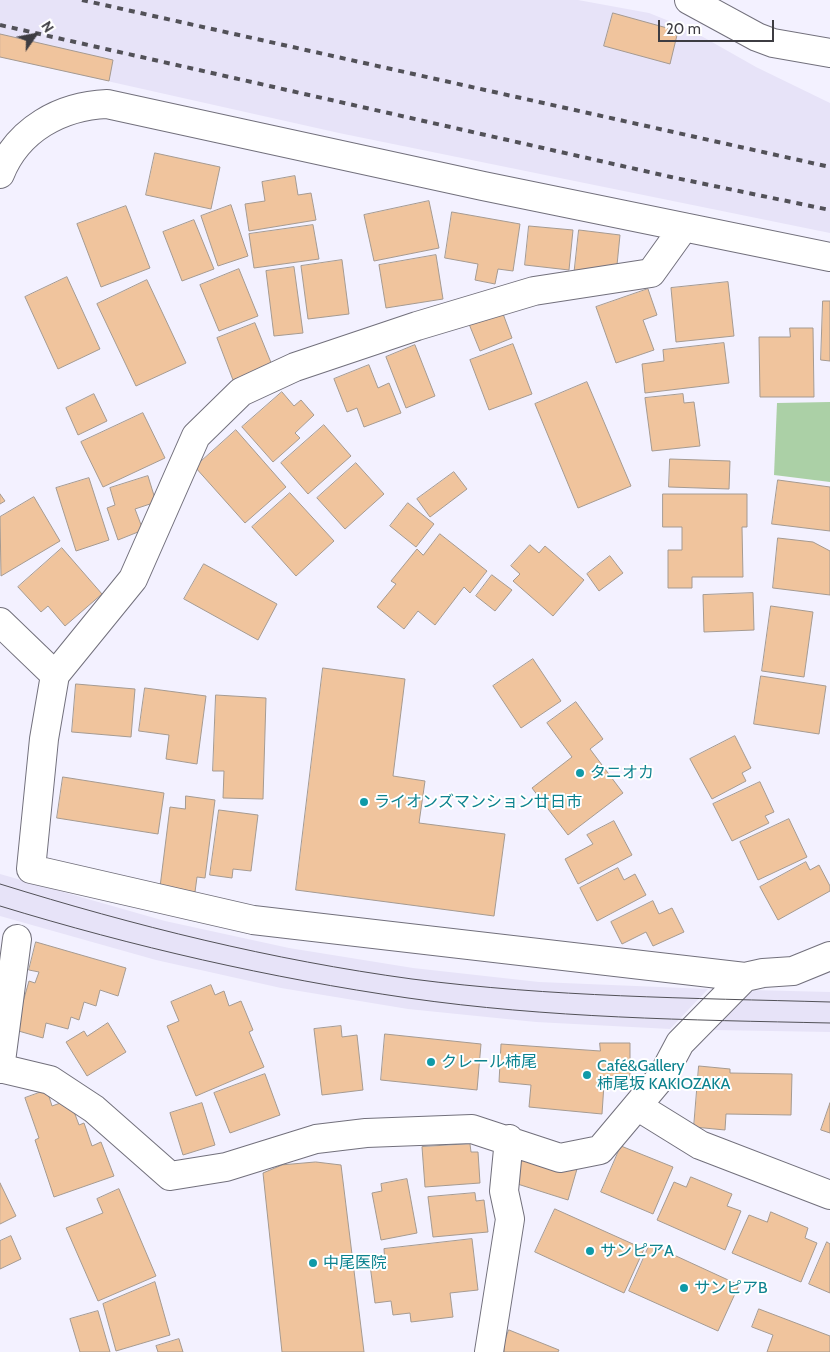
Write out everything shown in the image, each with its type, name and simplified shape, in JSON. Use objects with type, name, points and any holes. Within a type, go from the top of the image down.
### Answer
[{"type":"street","points":[[689,0],[765,40],[830,53]]},
{"type":"street","points":[[0,174],[10,155],[35,127],[69,110],[87,105],[107,104],[830,257]]},
{"type":"street","points":[[684,227],[651,273],[534,290],[417,326],[295,367],[241,392],[196,436],[133,578],[54,675],[44,740],[31,869],[253,920],[745,977],[763,972],[794,971],[830,956]]},
{"type":"street","points":[[0,622],[54,675]]},
{"type":"street","points":[[17,939],[0,1068],[50,1080],[94,1109],[170,1176],[226,1167],[316,1139],[366,1133],[472,1128],[560,1158],[600,1150],[667,1069],[680,1043],[745,977]]},
{"type":"street","points":[[637,1106],[700,1145],[830,1195]]},
{"type":"street","points":[[489,1352],[510,1219],[504,1191],[509,1140]]},
{"type":"shaded area","points":[[0,0],[578,0],[649,13],[689,29],[756,67],[830,103],[830,233],[339,133],[0,57]]},
{"type":"shaded area","points":[[0,874],[165,921],[289,948],[413,968],[539,982],[708,989],[670,1029],[536,1022],[408,1009],[281,988],[156,960],[0,916]]},
{"type":"shaded area","points":[[751,990],[830,992],[830,1032],[713,1030]]},
{"type":"green space","points":[[830,402],[830,482],[774,475],[777,403]]},
{"type":"building","points":[[613,13],[678,31],[670,64],[604,46]]},
{"type":"building","points":[[0,34],[113,60],[109,81],[0,57]]},
{"type":"building","points":[[155,153],[220,167],[211,209],[146,195]]},
{"type":"building","points":[[295,176],[298,195],[311,193],[316,220],[249,231],[245,204],[265,201],[262,182]]},
{"type":"building","points":[[429,201],[439,248],[374,261],[364,215]]},
{"type":"building","points":[[231,205],[248,256],[218,266],[201,216]]},
{"type":"building","points":[[126,206],[150,268],[101,287],[77,224]]},
{"type":"building","points":[[452,212],[520,224],[513,271],[498,269],[495,284],[475,280],[478,264],[445,258]]},
{"type":"building","points":[[194,220],[214,269],[182,281],[163,232]]},
{"type":"building","points":[[313,225],[319,259],[254,268],[249,234]]},
{"type":"building","points":[[529,226],[573,230],[569,270],[525,265]]},
{"type":"building","points":[[579,230],[620,235],[616,275],[574,276]]},
{"type":"building","points":[[436,255],[443,299],[386,308],[379,265]]},
{"type":"building","points":[[342,260],[349,314],[308,319],[301,266]]},
{"type":"building","points":[[294,267],[303,333],[274,336],[266,271]]},
{"type":"building","points":[[239,269],[258,316],[219,331],[200,285]]},
{"type":"building","points":[[67,277],[100,349],[58,369],[25,297]]},
{"type":"building","points":[[147,280],[186,363],[136,386],[97,304]]},
{"type":"building","points":[[728,282],[734,336],[676,342],[671,288]]},
{"type":"building","points":[[648,289],[657,315],[643,320],[654,350],[616,363],[596,307]]},
{"type":"building","points":[[823,301],[830,301],[830,361],[821,360]]},
{"type":"building","points":[[502,311],[512,338],[480,351],[469,324]]},
{"type":"building","points":[[255,323],[272,365],[233,380],[217,338]]},
{"type":"building","points":[[790,328],[813,328],[814,397],[760,397],[759,337],[790,337]]},
{"type":"building","points":[[724,343],[729,383],[645,393],[642,364],[664,361],[663,350]]},
{"type":"building","points":[[513,344],[532,394],[489,410],[470,360]]},
{"type":"building","points":[[415,345],[435,396],[406,408],[386,357]]},
{"type":"building","points":[[369,365],[378,388],[389,383],[401,413],[364,427],[357,408],[347,412],[334,379]]},
{"type":"building","points":[[587,382],[631,486],[578,508],[535,404]]},
{"type":"building","points":[[282,392],[294,406],[301,400],[314,415],[295,433],[300,438],[273,462],[242,427]]},
{"type":"building","points":[[94,394],[107,421],[78,435],[66,408]]},
{"type":"building","points":[[683,394],[684,403],[694,402],[700,446],[652,451],[645,398]]},
{"type":"building","points":[[143,413],[165,458],[103,487],[81,442]]},
{"type":"building","points":[[324,425],[351,456],[308,494],[281,463]]},
{"type":"building","points":[[236,430],[286,487],[245,523],[195,467]]},
{"type":"building","points":[[670,459],[730,461],[729,489],[669,487]]},
{"type":"building","points":[[356,463],[384,494],[345,529],[317,498]]},
{"type":"building","points":[[454,472],[467,489],[430,517],[417,499]]},
{"type":"building","points":[[148,476],[156,502],[135,509],[143,530],[118,540],[107,508],[115,505],[110,488]]},
{"type":"building","points":[[89,478],[109,540],[76,551],[56,488]]},
{"type":"building","points":[[778,480],[830,487],[830,531],[772,524]]},
{"type":"building","points":[[290,493],[334,541],[296,576],[252,527]]},
{"type":"building","points":[[0,494],[5,501],[0,504]]},
{"type":"building","points":[[663,494],[747,494],[747,527],[742,527],[743,577],[692,577],[692,588],[668,588],[668,550],[682,550],[682,527],[663,527]]},
{"type":"building","points":[[34,497],[60,541],[1,576],[0,517]]},
{"type":"building","points":[[408,503],[434,524],[416,547],[390,526]]},
{"type":"building","points":[[440,534],[487,571],[470,593],[464,587],[435,625],[418,611],[404,629],[377,607],[396,584],[391,581],[417,549],[423,555]]},
{"type":"building","points":[[778,538],[813,542],[830,551],[830,595],[773,588]]},
{"type":"building","points":[[530,545],[539,553],[545,546],[584,580],[553,616],[513,581],[520,574],[511,566]]},
{"type":"building","points":[[62,548],[102,594],[65,626],[48,606],[41,612],[18,587]]},
{"type":"building","points":[[610,556],[623,573],[599,591],[587,574]]},
{"type":"building","points":[[204,564],[277,604],[258,640],[184,599]]},
{"type":"building","points":[[492,575],[512,590],[495,611],[476,596]]},
{"type":"building","points":[[753,593],[754,630],[704,632],[703,595]]},
{"type":"building","points":[[771,606],[813,612],[804,677],[762,671]]},
{"type":"building","points":[[533,659],[561,701],[521,728],[493,686]]},
{"type":"building","name":"ライオンズマンション廿日市","points":[[323,668],[405,679],[393,776],[425,781],[419,823],[505,834],[494,916],[296,890]]},
{"type":"building","points":[[761,676],[826,686],[819,734],[754,724]]},
{"type":"building","points":[[76,684],[135,689],[131,737],[72,732]]},
{"type":"building","points":[[145,688],[206,696],[197,764],[166,759],[169,735],[139,731]]},
{"type":"building","points":[[216,695],[266,698],[263,799],[223,798],[224,771],[213,771]]},
{"type":"building","name":"タニオカ","points":[[576,702],[603,739],[590,749],[623,793],[568,835],[532,788],[572,757],[547,723]]},
{"type":"building","points":[[735,736],[751,768],[742,773],[746,781],[712,799],[690,759]]},
{"type":"building","points":[[63,777],[164,793],[158,834],[57,818]]},
{"type":"building","points":[[760,782],[774,812],[765,816],[769,823],[732,841],[713,804]]},
{"type":"building","points":[[186,796],[215,800],[205,878],[197,877],[195,892],[160,887],[170,807],[185,809]]},
{"type":"building","points":[[219,810],[258,815],[251,871],[233,869],[232,878],[210,875]]},
{"type":"building","points":[[789,819],[807,857],[758,880],[740,842]]},
{"type":"building","points":[[614,821],[632,855],[578,884],[565,859],[593,844],[587,835]]},
{"type":"building","points":[[806,862],[810,870],[819,865],[830,886],[830,891],[778,920],[760,887]]},
{"type":"building","points":[[618,868],[624,880],[635,874],[646,895],[597,921],[580,888]]},
{"type":"building","points":[[653,901],[659,914],[672,908],[684,932],[653,946],[646,932],[622,944],[611,922]]},
{"type":"building","points":[[36,942],[126,968],[118,996],[100,990],[96,1006],[84,1002],[79,1020],[71,1017],[68,1029],[46,1023],[43,1038],[15,1030],[29,981],[35,983],[39,972],[29,970]]},
{"type":"building","points":[[211,985],[215,995],[224,991],[229,1006],[241,1001],[253,1030],[249,1032],[264,1067],[196,1096],[167,1026],[179,1021],[171,1002]]},
{"type":"building","points":[[108,1023],[126,1052],[87,1076],[66,1042],[84,1031],[87,1036]]},
{"type":"building","points":[[341,1026],[342,1037],[357,1035],[363,1090],[322,1095],[314,1029]]},
{"type":"building","name":"クレール柿尾","points":[[385,1034],[481,1044],[477,1090],[381,1080]]},
{"type":"building","points":[[600,1043],[630,1043],[630,1081],[600,1081],[600,1084],[604,1084],[602,1114],[529,1107],[531,1085],[499,1082],[501,1044],[600,1051]]},
{"type":"building","points":[[699,1066],[730,1069],[730,1073],[792,1074],[791,1115],[726,1114],[725,1130],[694,1127]]},
{"type":"building","points":[[265,1074],[280,1115],[230,1133],[214,1093]]},
{"type":"building","points":[[47,1090],[52,1106],[66,1101],[73,1109],[79,1125],[84,1123],[92,1146],[101,1142],[114,1176],[54,1197],[35,1140],[39,1138],[25,1098]]},
{"type":"building","points":[[202,1103],[215,1145],[183,1155],[170,1113]]},
{"type":"building","points":[[830,1103],[830,1133],[821,1130]]},
{"type":"building","points":[[470,1144],[471,1152],[478,1152],[480,1183],[425,1187],[422,1147]]},
{"type":"building","points":[[621,1146],[673,1167],[653,1214],[601,1192]]},
{"type":"building","points":[[517,1150],[577,1169],[568,1200],[508,1181]]},
{"type":"building","name":"中尾医院","points":[[316,1162],[341,1165],[364,1352],[282,1352],[263,1173],[282,1165]]},
{"type":"building","points":[[691,1177],[732,1194],[727,1206],[741,1211],[725,1250],[657,1220],[674,1182],[686,1187]]},
{"type":"building","points":[[407,1179],[417,1233],[381,1240],[372,1193],[382,1191],[381,1184]]},
{"type":"building","points":[[0,1183],[16,1216],[0,1224]]},
{"type":"building","points":[[119,1189],[156,1276],[98,1301],[66,1228],[103,1213],[97,1199]]},
{"type":"building","points":[[475,1193],[476,1201],[484,1200],[488,1232],[433,1237],[428,1197]]},
{"type":"building","name":"サンピアA","points":[[555,1209],[644,1249],[624,1293],[535,1252]]},
{"type":"building","points":[[771,1212],[808,1228],[805,1238],[817,1243],[801,1282],[732,1253],[749,1215],[767,1222]]},
{"type":"building","points":[[11,1236],[21,1259],[0,1269],[0,1241]]},
{"type":"building","points":[[472,1239],[478,1290],[450,1293],[453,1317],[411,1322],[410,1313],[393,1315],[391,1301],[375,1303],[370,1265],[385,1264],[384,1249]]},
{"type":"building","points":[[827,1242],[830,1244],[830,1293],[809,1284]]},
{"type":"building","name":"サンピアB","points":[[650,1244],[739,1285],[718,1331],[629,1291]]},
{"type":"building","points":[[155,1282],[170,1335],[116,1351],[103,1304]]},
{"type":"building","points":[[759,1309],[830,1336],[830,1352],[767,1352],[773,1335],[752,1327]]},
{"type":"building","points":[[98,1311],[110,1352],[80,1352],[70,1319]]},
{"type":"building","points":[[509,1330],[559,1350],[558,1352],[504,1352],[504,1343]]},
{"type":"building","points":[[179,1339],[183,1352],[158,1352],[156,1346]]},
{"type":"tram line","points":[[0,884],[153,928],[256,952],[412,979],[516,990],[568,993],[830,1002]]},
{"type":"tram line","points":[[0,906],[101,935],[202,960],[305,981],[408,998],[460,1005],[565,1014],[830,1023]]},
{"type":"railway","points":[[82,0],[830,167]]},
{"type":"railway","points":[[0,25],[671,177],[830,210]]},
{"type":"place","name":"タニオカ","points":[[580,773]]},
{"type":"place","name":"ライオンズマンション廿日市","points":[[364,802]]},
{"type":"place","name":"クレール柿尾","points":[[431,1062]]},
{"type":"place","name":"Café&Gallery 柿尾坂 KAKIOZAKA","points":[[587,1075]]},
{"type":"place","name":"サンピアA","points":[[590,1251]]},
{"type":"place","name":"中尾医院","points":[[313,1263]]},
{"type":"place","name":"サンピアB","points":[[684,1288]]}]
